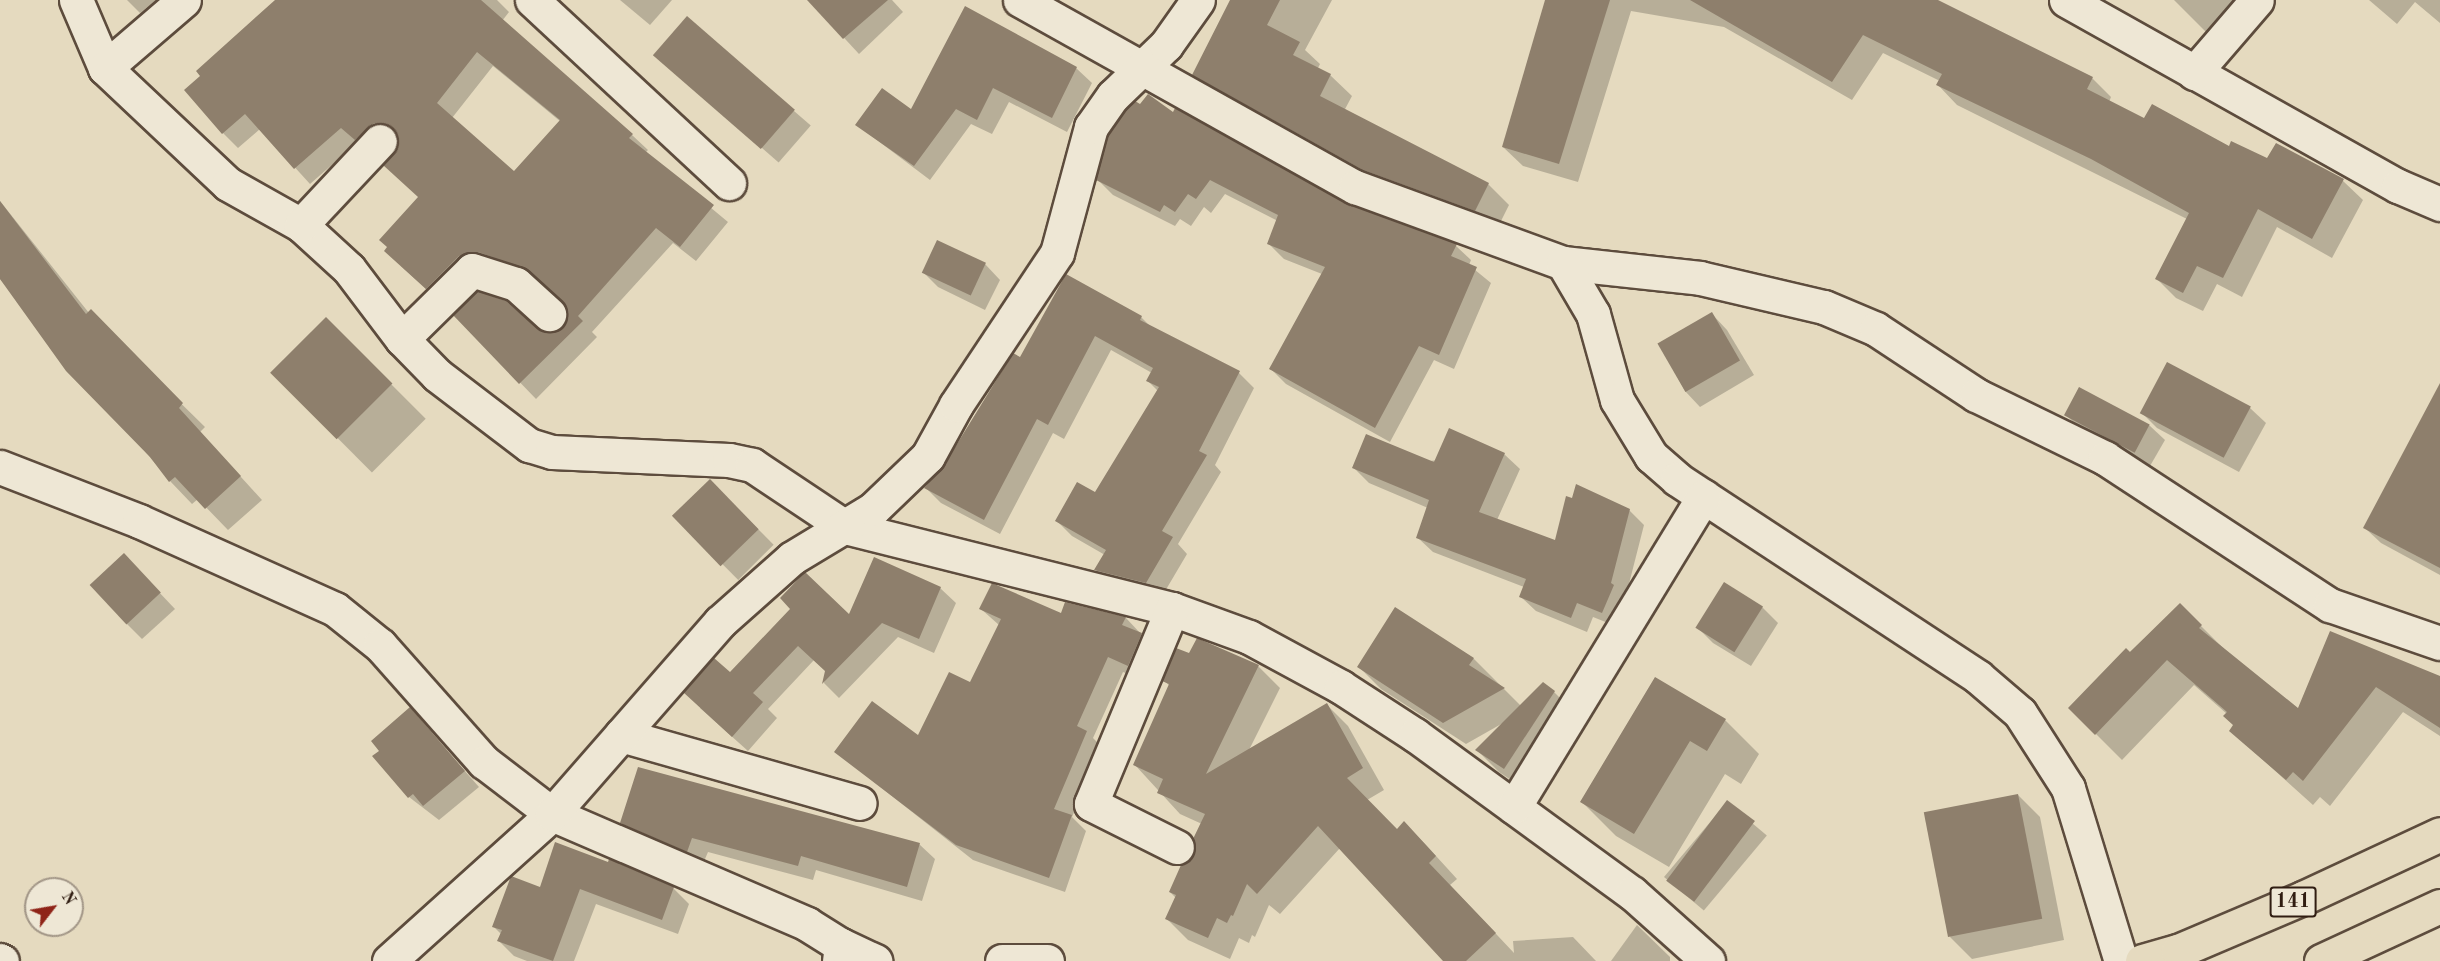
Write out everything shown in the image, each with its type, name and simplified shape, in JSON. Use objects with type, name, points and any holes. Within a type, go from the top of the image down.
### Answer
[{"type":"highway","name":"141","points":[[2142,961],[2178,951],[2303,898],[2440,834]]},
{"type":"highway","points":[[2321,961],[2440,906]]},
{"type":"street","points":[[76,0],[105,68],[228,184],[301,225],[349,269],[402,339],[437,375],[529,445],[552,452],[729,460],[752,465],[845,527],[1172,609],[1249,637],[1341,687],[1514,807],[1632,893],[1708,961]]},
{"type":"street","points":[[105,68],[184,0]]},
{"type":"street","points":[[532,0],[729,183]]},
{"type":"street","points":[[1020,0],[1355,187],[1563,263],[1711,280],[1824,307],[1876,329],[1976,395],[2105,458],[2330,604],[2440,642]]},
{"type":"street","points":[[388,961],[552,813],[720,622],[792,558],[873,509],[928,456],[956,405],[1057,253],[1091,127],[1113,96],[1143,68],[1198,0]]},
{"type":"street","points":[[2066,0],[2398,186],[2440,204]]},
{"type":"street","points":[[2194,73],[2257,0]]},
{"type":"street","points":[[301,225],[380,141]]},
{"type":"street","points":[[1563,263],[1593,314],[1617,400],[1634,432],[1651,456],[1677,479],[1978,677],[2020,713],[2068,788],[2121,961]]},
{"type":"street","points":[[402,339],[472,270],[516,284],[549,314]]},
{"type":"street","points":[[0,467],[139,521],[335,609],[380,645],[484,762],[552,813],[771,907],[840,953],[875,961]]},
{"type":"street","points":[[1514,807],[1704,496]]},
{"type":"street","points":[[1172,609],[1091,804],[1177,847]]},
{"type":"street","points":[[621,735],[859,803]]},
{"type":"street","points":[[1002,961],[1047,961]]},
{"type":"building","points":[[275,0],[481,0],[633,134],[629,138],[714,205],[680,247],[656,228],[578,316],[583,321],[519,384],[453,315],[477,291],[506,301],[537,328],[554,332],[567,319],[567,308],[528,270],[478,252],[459,256],[426,289],[384,251],[387,247],[379,240],[418,197],[383,165],[398,146],[392,127],[374,123],[355,140],[341,128],[294,169],[245,114],[222,134],[184,90],[200,76],[196,71]],"holes":[[[477,52],[560,120],[514,171],[437,103]]]},
{"type":"building","points":[[807,0],[888,0],[843,39]]},
{"type":"building","points":[[1230,0],[1280,0],[1267,25],[1300,42],[1293,55],[1331,74],[1320,96],[1489,183],[1475,211],[1363,170],[1192,75]]},
{"type":"building","points":[[1545,0],[1610,0],[1559,164],[1502,147]]},
{"type":"building","points":[[1690,0],[1938,0],[2093,77],[2087,89],[2144,118],[2152,104],[2229,146],[2231,141],[2267,158],[2276,143],[2344,179],[2312,239],[2258,209],[2223,278],[2197,266],[2183,293],[2155,279],[2189,213],[2091,159],[1936,85],[1942,74],[1863,35],[1832,82]]},
{"type":"building","points":[[965,6],[1077,67],[1052,118],[993,88],[977,120],[956,109],[914,166],[855,125],[882,88],[911,109]]},
{"type":"building","points":[[687,16],[795,110],[761,149],[653,55]]},
{"type":"building","points":[[1148,94],[1173,112],[1175,108],[1346,203],[1457,244],[1451,256],[1477,267],[1439,355],[1419,346],[1375,428],[1269,369],[1325,267],[1267,244],[1278,215],[1210,180],[1196,199],[1188,194],[1175,212],[1164,205],[1160,212],[1096,180],[1108,135],[1127,108],[1135,101],[1140,104]]},
{"type":"building","points":[[0,201],[86,314],[91,309],[183,403],[179,408],[241,476],[205,509],[175,477],[169,482],[150,457],[66,371],[0,279]]},
{"type":"building","points":[[937,240],[986,263],[971,295],[922,273]]},
{"type":"building","points":[[1066,274],[1142,316],[1140,320],[1240,371],[1199,451],[1207,455],[1162,531],[1173,537],[1146,583],[1094,570],[1106,550],[1055,521],[1077,482],[1095,492],[1159,387],[1146,381],[1153,368],[1095,336],[1048,425],[1037,419],[984,520],[924,488],[944,465],[1013,353],[1020,357]]},
{"type":"building","points":[[1712,312],[1740,360],[1685,392],[1657,344]]},
{"type":"building","points":[[326,317],[392,383],[337,439],[270,373]]},
{"type":"building","points":[[2167,362],[2251,407],[2224,458],[2140,413]]},
{"type":"building","points":[[2440,383],[2440,568],[2363,528]]},
{"type":"building","points":[[2079,387],[2150,425],[2135,453],[2064,415]]},
{"type":"building","points":[[1449,428],[1505,453],[1479,512],[1555,540],[1566,496],[1572,498],[1576,484],[1630,509],[1611,583],[1614,585],[1602,613],[1577,603],[1571,618],[1519,597],[1526,579],[1416,538],[1429,500],[1352,468],[1366,434],[1434,462]]},
{"type":"building","points":[[710,479],[759,529],[721,566],[672,516]]},
{"type":"building","points":[[124,553],[161,592],[126,625],[90,585]]},
{"type":"building","points":[[874,557],[941,587],[919,639],[882,623],[822,684],[825,671],[798,646],[753,693],[763,702],[732,737],[683,692],[714,658],[730,672],[790,609],[780,598],[805,572],[849,614]]},
{"type":"building","points":[[1724,582],[1763,606],[1734,652],[1695,628]]},
{"type":"building","points":[[992,583],[1061,613],[1065,602],[1126,617],[1122,625],[1142,633],[1128,666],[1108,657],[1077,726],[1087,731],[1054,809],[1072,815],[1049,878],[956,845],[834,752],[872,701],[918,735],[949,672],[970,682],[1001,619],[979,609]]},
{"type":"building","points":[[2180,603],[2202,625],[2199,628],[2298,708],[2330,631],[2440,676],[2440,728],[2376,687],[2303,781],[2293,772],[2286,780],[2229,731],[2233,725],[2223,716],[2227,712],[2167,660],[2095,735],[2068,708],[2126,648],[2130,652]]},
{"type":"building","points":[[1395,607],[1474,658],[1469,665],[1505,688],[1443,723],[1357,667]]},
{"type":"building","points":[[1197,638],[1259,665],[1206,774],[1327,703],[1363,768],[1347,778],[1397,829],[1404,821],[1436,856],[1429,863],[1496,933],[1466,961],[1443,961],[1318,826],[1257,894],[1247,884],[1233,916],[1231,915],[1227,923],[1217,918],[1208,938],[1165,919],[1176,895],[1169,892],[1181,865],[1194,855],[1193,839],[1205,814],[1157,793],[1163,779],[1133,765],[1169,684],[1162,681],[1176,648],[1189,653]]},
{"type":"building","points":[[1655,677],[1726,719],[1707,751],[1690,741],[1634,834],[1580,802]]},
{"type":"building","points":[[1543,682],[1555,691],[1504,769],[1475,750]]},
{"type":"building","points":[[410,707],[465,771],[423,806],[413,794],[408,798],[372,756],[379,751],[371,741]]},
{"type":"building","points":[[638,767],[920,843],[907,887],[801,856],[798,866],[692,838],[687,852],[620,823]]},
{"type":"building","points":[[2018,794],[2042,919],[1948,937],[1924,812]]},
{"type":"building","points":[[1727,800],[1755,821],[1694,902],[1666,881]]},
{"type":"building","points":[[555,842],[608,862],[609,859],[674,887],[662,920],[580,889],[553,961],[497,941],[502,930],[492,927],[511,876],[540,887]]}]
